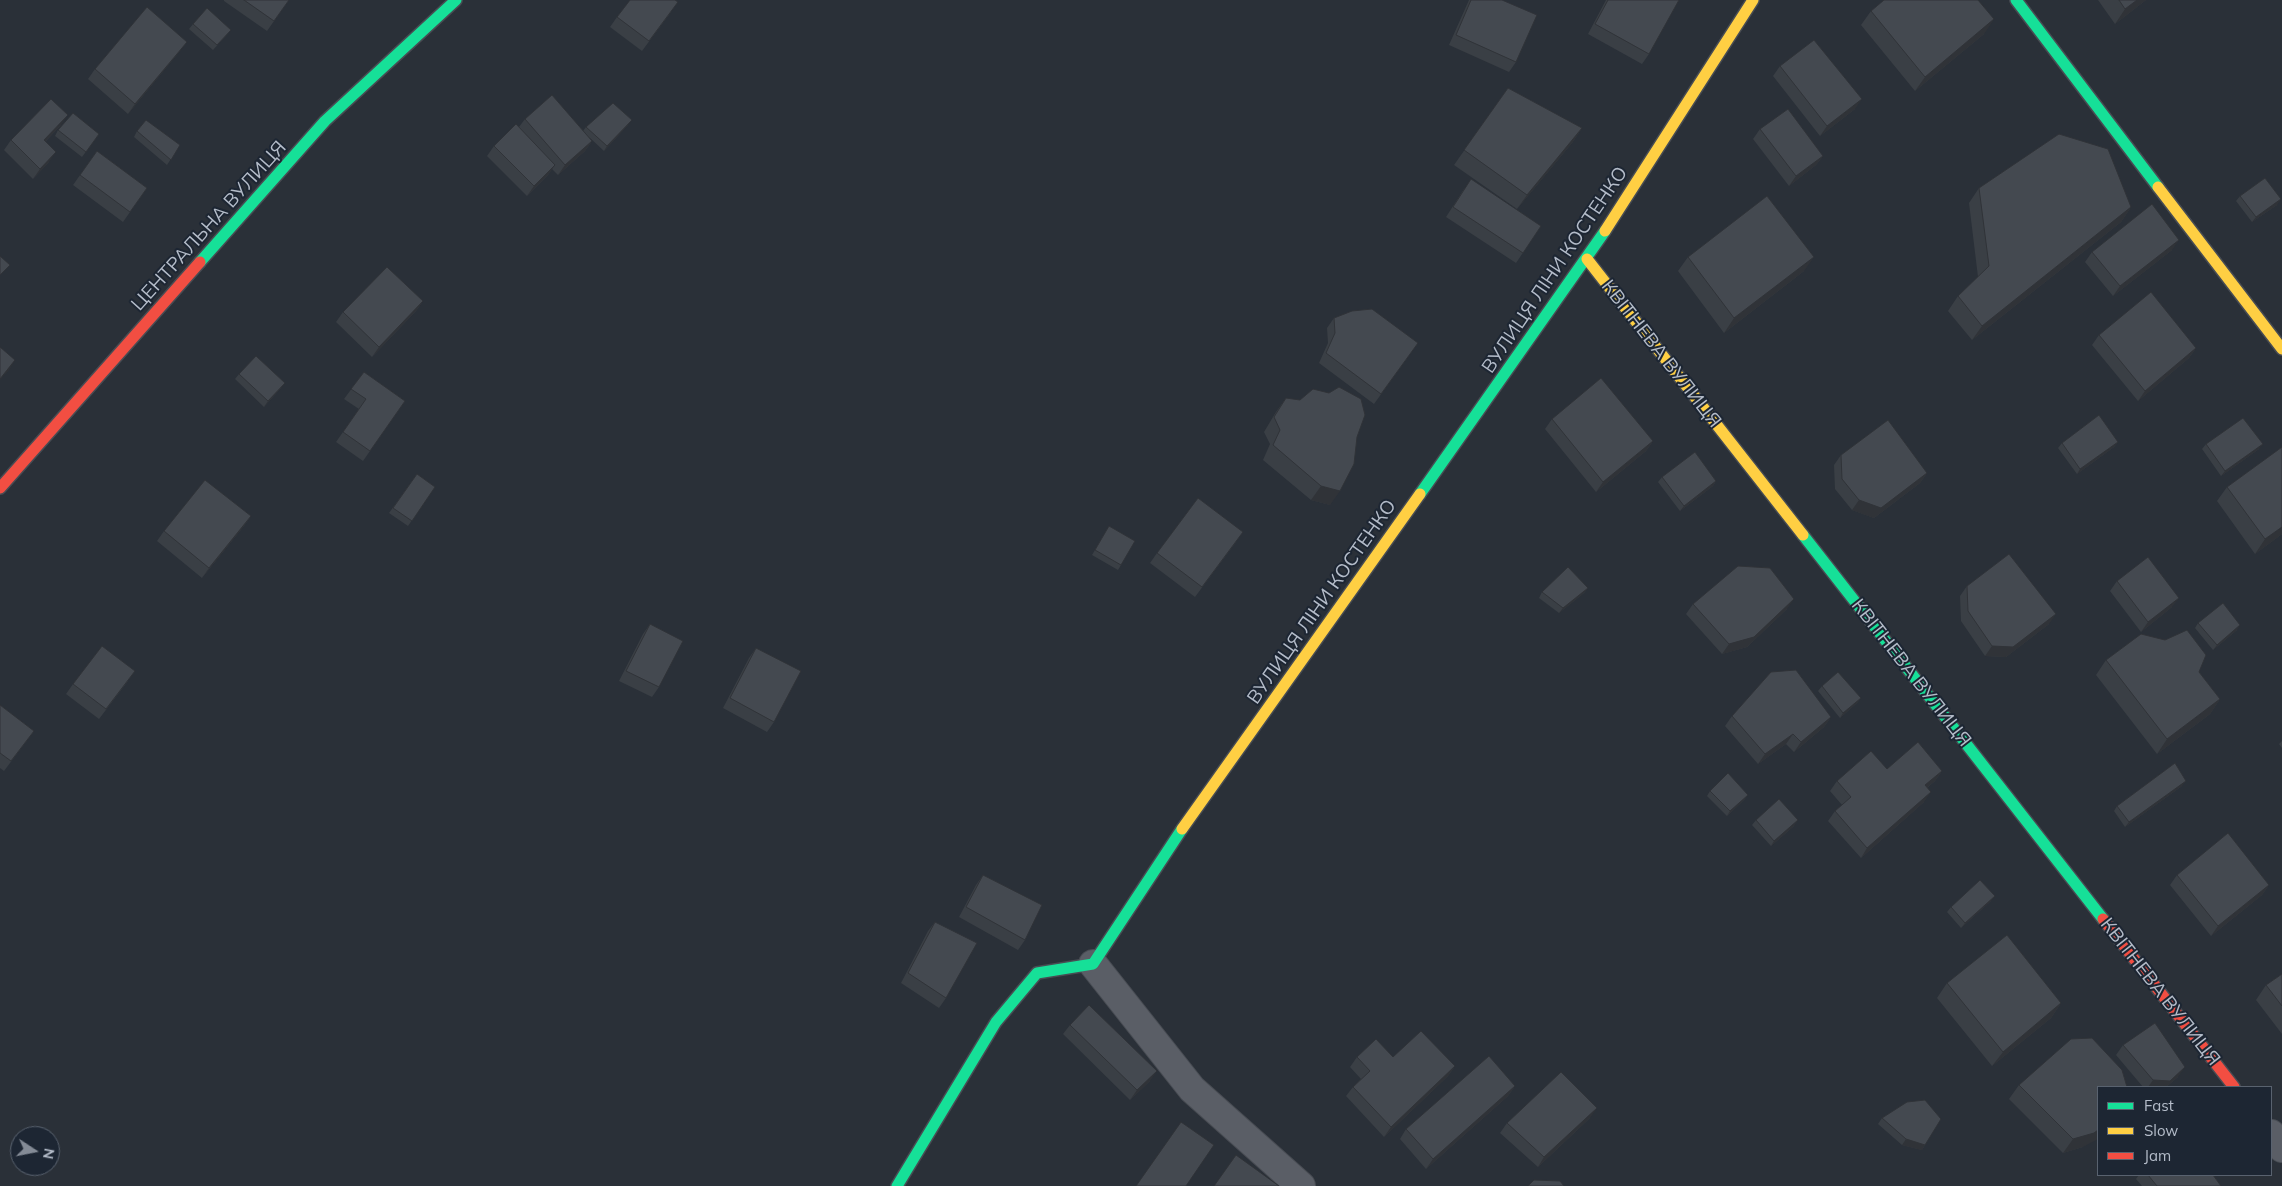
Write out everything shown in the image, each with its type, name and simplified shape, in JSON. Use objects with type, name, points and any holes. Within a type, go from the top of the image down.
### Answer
[{"type":"street","name":"ЦЕНТРАЛЬНА ВУЛИЦЯ","points":[[0,488],[325,121],[456,0]]},
{"type":"street","name":"ВУЛИЦЯ ЛІНИ КОСТЕНКО","points":[[1093,964],[1160,860],[1587,259],[1753,0]]},
{"type":"street","points":[[2016,0],[2282,350]]},
{"type":"street","name":"КВІТНЕВА ВУЛИЦЯ","points":[[1587,259],[2233,1086]]},
{"type":"street","points":[[897,1186],[996,1022],[1037,973],[1093,964],[1192,1089],[1301,1186]]},
{"type":"street","points":[[2272,1135],[2282,1148]]},
{"type":"building","points":[[244,0],[289,0],[274,21]]},
{"type":"building","points":[[630,0],[675,0],[678,2],[649,41],[617,17]]},
{"type":"building","points":[[1471,0],[1502,0],[1537,15],[1516,62],[1456,35]]},
{"type":"building","points":[[1608,0],[1679,0],[1649,54],[1595,24]]},
{"type":"building","points":[[1884,0],[1978,0],[1994,19],[1925,77],[1871,11]]},
{"type":"building","points":[[2119,0],[2137,0],[2125,9]]},
{"type":"building","points":[[147,7],[187,42],[135,104],[95,69]]},
{"type":"building","points":[[207,8],[231,30],[217,45],[193,24]]},
{"type":"building","points":[[1814,40],[1862,99],[1827,126],[1780,66]]},
{"type":"building","points":[[1508,88],[1582,128],[1527,195],[1464,150]]},
{"type":"building","points":[[552,95],[592,141],[565,165],[525,119]]},
{"type":"building","points":[[51,99],[68,115],[44,140],[56,152],[40,169],[11,140]]},
{"type":"building","points":[[613,103],[632,120],[607,146],[586,127]]},
{"type":"building","points":[[1788,109],[1823,156],[1796,176],[1760,129]]},
{"type":"building","points":[[73,113],[99,134],[86,152],[58,130]]},
{"type":"building","points":[[146,120],[180,145],[171,160],[137,131]]},
{"type":"building","points":[[516,124],[555,165],[534,186],[494,146]]},
{"type":"building","points":[[2059,134],[2108,149],[2131,207],[1982,326],[1958,296],[1989,266],[1979,188]]},
{"type":"building","points":[[97,151],[147,188],[130,212],[80,175]]},
{"type":"building","points":[[2265,178],[2281,199],[2256,217],[2240,196]]},
{"type":"building","points":[[1471,179],[1541,226],[1523,253],[1453,207]]},
{"type":"building","points":[[1767,196],[1814,257],[1734,318],[1688,257]]},
{"type":"building","points":[[2152,204],[2179,240],[2120,286],[2092,252]]},
{"type":"building","points":[[0,256],[10,265],[0,275]]},
{"type":"building","points":[[387,267],[423,301],[379,347],[343,312]]},
{"type":"building","points":[[2151,292],[2196,348],[2145,391],[2099,335]]},
{"type":"building","points":[[1372,309],[1418,343],[1381,394],[1326,353],[1335,333],[1334,318],[1352,311]]},
{"type":"building","points":[[0,347],[15,360],[0,379]]},
{"type":"building","points":[[256,356],[285,383],[268,401],[239,374]]},
{"type":"building","points":[[364,372],[405,401],[370,451],[343,432],[366,399],[351,389]]},
{"type":"building","points":[[1601,378],[1653,441],[1603,482],[1552,419]]},
{"type":"building","points":[[1339,387],[1361,399],[1365,415],[1357,437],[1354,464],[1340,491],[1321,486],[1273,445],[1280,430],[1274,417],[1286,398],[1300,400],[1313,389],[1329,393]]},
{"type":"building","points":[[2099,415],[2118,442],[2080,469],[2062,443]]},
{"type":"building","points":[[2243,418],[2263,444],[2225,471],[2206,444]]},
{"type":"building","points":[[1888,420],[1927,473],[1881,508],[1859,500],[1842,479],[1841,455]]},
{"type":"building","points":[[2282,447],[2282,527],[2265,539],[2227,487]]},
{"type":"building","points":[[1695,452],[1716,481],[1684,506],[1662,477]]},
{"type":"building","points":[[417,474],[435,487],[412,521],[393,508]]},
{"type":"building","points":[[205,480],[251,516],[209,568],[164,531]]},
{"type":"building","points":[[1198,498],[1243,532],[1202,587],[1157,553]]},
{"type":"building","points":[[1109,526],[1135,541],[1121,565],[1095,550]]},
{"type":"building","points":[[2009,554],[2056,614],[2013,647],[1992,646],[1968,611],[1967,586]]},
{"type":"building","points":[[2148,557],[2179,598],[2148,622],[2117,581]]},
{"type":"building","points":[[1738,566],[1770,568],[1794,599],[1754,637],[1729,644],[1693,604]]},
{"type":"building","points":[[1568,567],[1588,588],[1563,608],[1542,592]]},
{"type":"building","points":[[2223,603],[2240,625],[2217,645],[2198,623]]},
{"type":"building","points":[[650,624],[683,641],[659,687],[626,671]]},
{"type":"building","points":[[2187,630],[2206,655],[2199,672],[2220,699],[2167,739],[2106,660],[2141,634],[2165,640]]},
{"type":"building","points":[[102,646],[135,671],[106,709],[73,684]]},
{"type":"building","points":[[756,648],[801,671],[774,722],[730,698]]},
{"type":"building","points":[[1796,670],[1831,717],[1801,742],[1793,734],[1765,754],[1732,716],[1771,672]]},
{"type":"building","points":[[1838,672],[1861,698],[1843,713],[1822,686]]},
{"type":"building","points":[[0,705],[34,731],[11,761],[0,753]]},
{"type":"building","points":[[1918,742],[1942,771],[1925,785],[1931,792],[1867,848],[1835,811],[1851,797],[1837,781],[1871,751],[1887,769]]},
{"type":"building","points":[[2175,763],[2186,781],[2129,822],[2117,806]]},
{"type":"building","points":[[1728,773],[1748,795],[1730,811],[1710,791]]},
{"type":"building","points":[[1779,799],[1798,820],[1774,841],[1756,820]]},
{"type":"building","points":[[2228,833],[2269,885],[2218,926],[2177,875]]},
{"type":"building","points":[[983,875],[1042,905],[1025,940],[966,907]]},
{"type":"building","points":[[1980,880],[1995,896],[1965,923],[1951,907]]},
{"type":"building","points":[[935,922],[977,943],[946,998],[908,973]]},
{"type":"building","points":[[2007,935],[2061,1003],[2003,1052],[1947,983]]},
{"type":"building","points":[[2282,974],[2282,1006],[2266,985]]},
{"type":"building","points":[[1089,1005],[1157,1071],[1137,1090],[1070,1025]]},
{"type":"building","points":[[2155,1023],[2185,1067],[2170,1081],[2153,1080],[2123,1045]]},
{"type":"building","points":[[1421,1031],[1455,1066],[1391,1127],[1353,1087],[1370,1071],[1357,1057],[1376,1039],[1393,1057]]},
{"type":"building","points":[[2092,1038],[2122,1070],[2127,1086],[2097,1086],[2097,1131],[2073,1139],[2019,1085],[2071,1039]]},
{"type":"building","points":[[1489,1056],[1515,1086],[1433,1159],[1406,1129]]},
{"type":"building","points":[[1561,1072],[1597,1108],[1544,1157],[1507,1123]]},
{"type":"building","points":[[1925,1100],[1941,1119],[1925,1145],[1906,1139],[1882,1118],[1907,1102]]},
{"type":"building","points":[[1181,1122],[1214,1145],[1186,1186],[1136,1186]]},
{"type":"building","points":[[1236,1155],[1279,1186],[1214,1186]]},
{"type":"building","points":[[2149,1176],[2214,1176],[2221,1186],[2157,1186]]},
{"type":"building","points":[[1534,1180],[1560,1181],[1564,1186],[1528,1186]]},
{"type":"traffic: fast","points":[[200,262],[325,121],[456,0]]},
{"type":"traffic: fast","points":[[2016,0],[2158,187]]},
{"type":"traffic: fast","points":[[1420,494],[1605,231]]},
{"type":"traffic: fast","points":[[1803,535],[2103,919]]},
{"type":"traffic: fast","points":[[897,1186],[996,1022],[1037,973],[1093,964],[1182,829]]},
{"type":"traffic: slow","points":[[1605,231],[1753,0]]},
{"type":"traffic: slow","points":[[2158,187],[2282,349]]},
{"type":"traffic: slow","points":[[1587,259],[1803,535]]},
{"type":"traffic: slow","points":[[1182,829],[1420,494]]},
{"type":"traffic: jam","points":[[0,488],[200,262]]},
{"type":"traffic: jam","points":[[2103,919],[2233,1086]]}]
